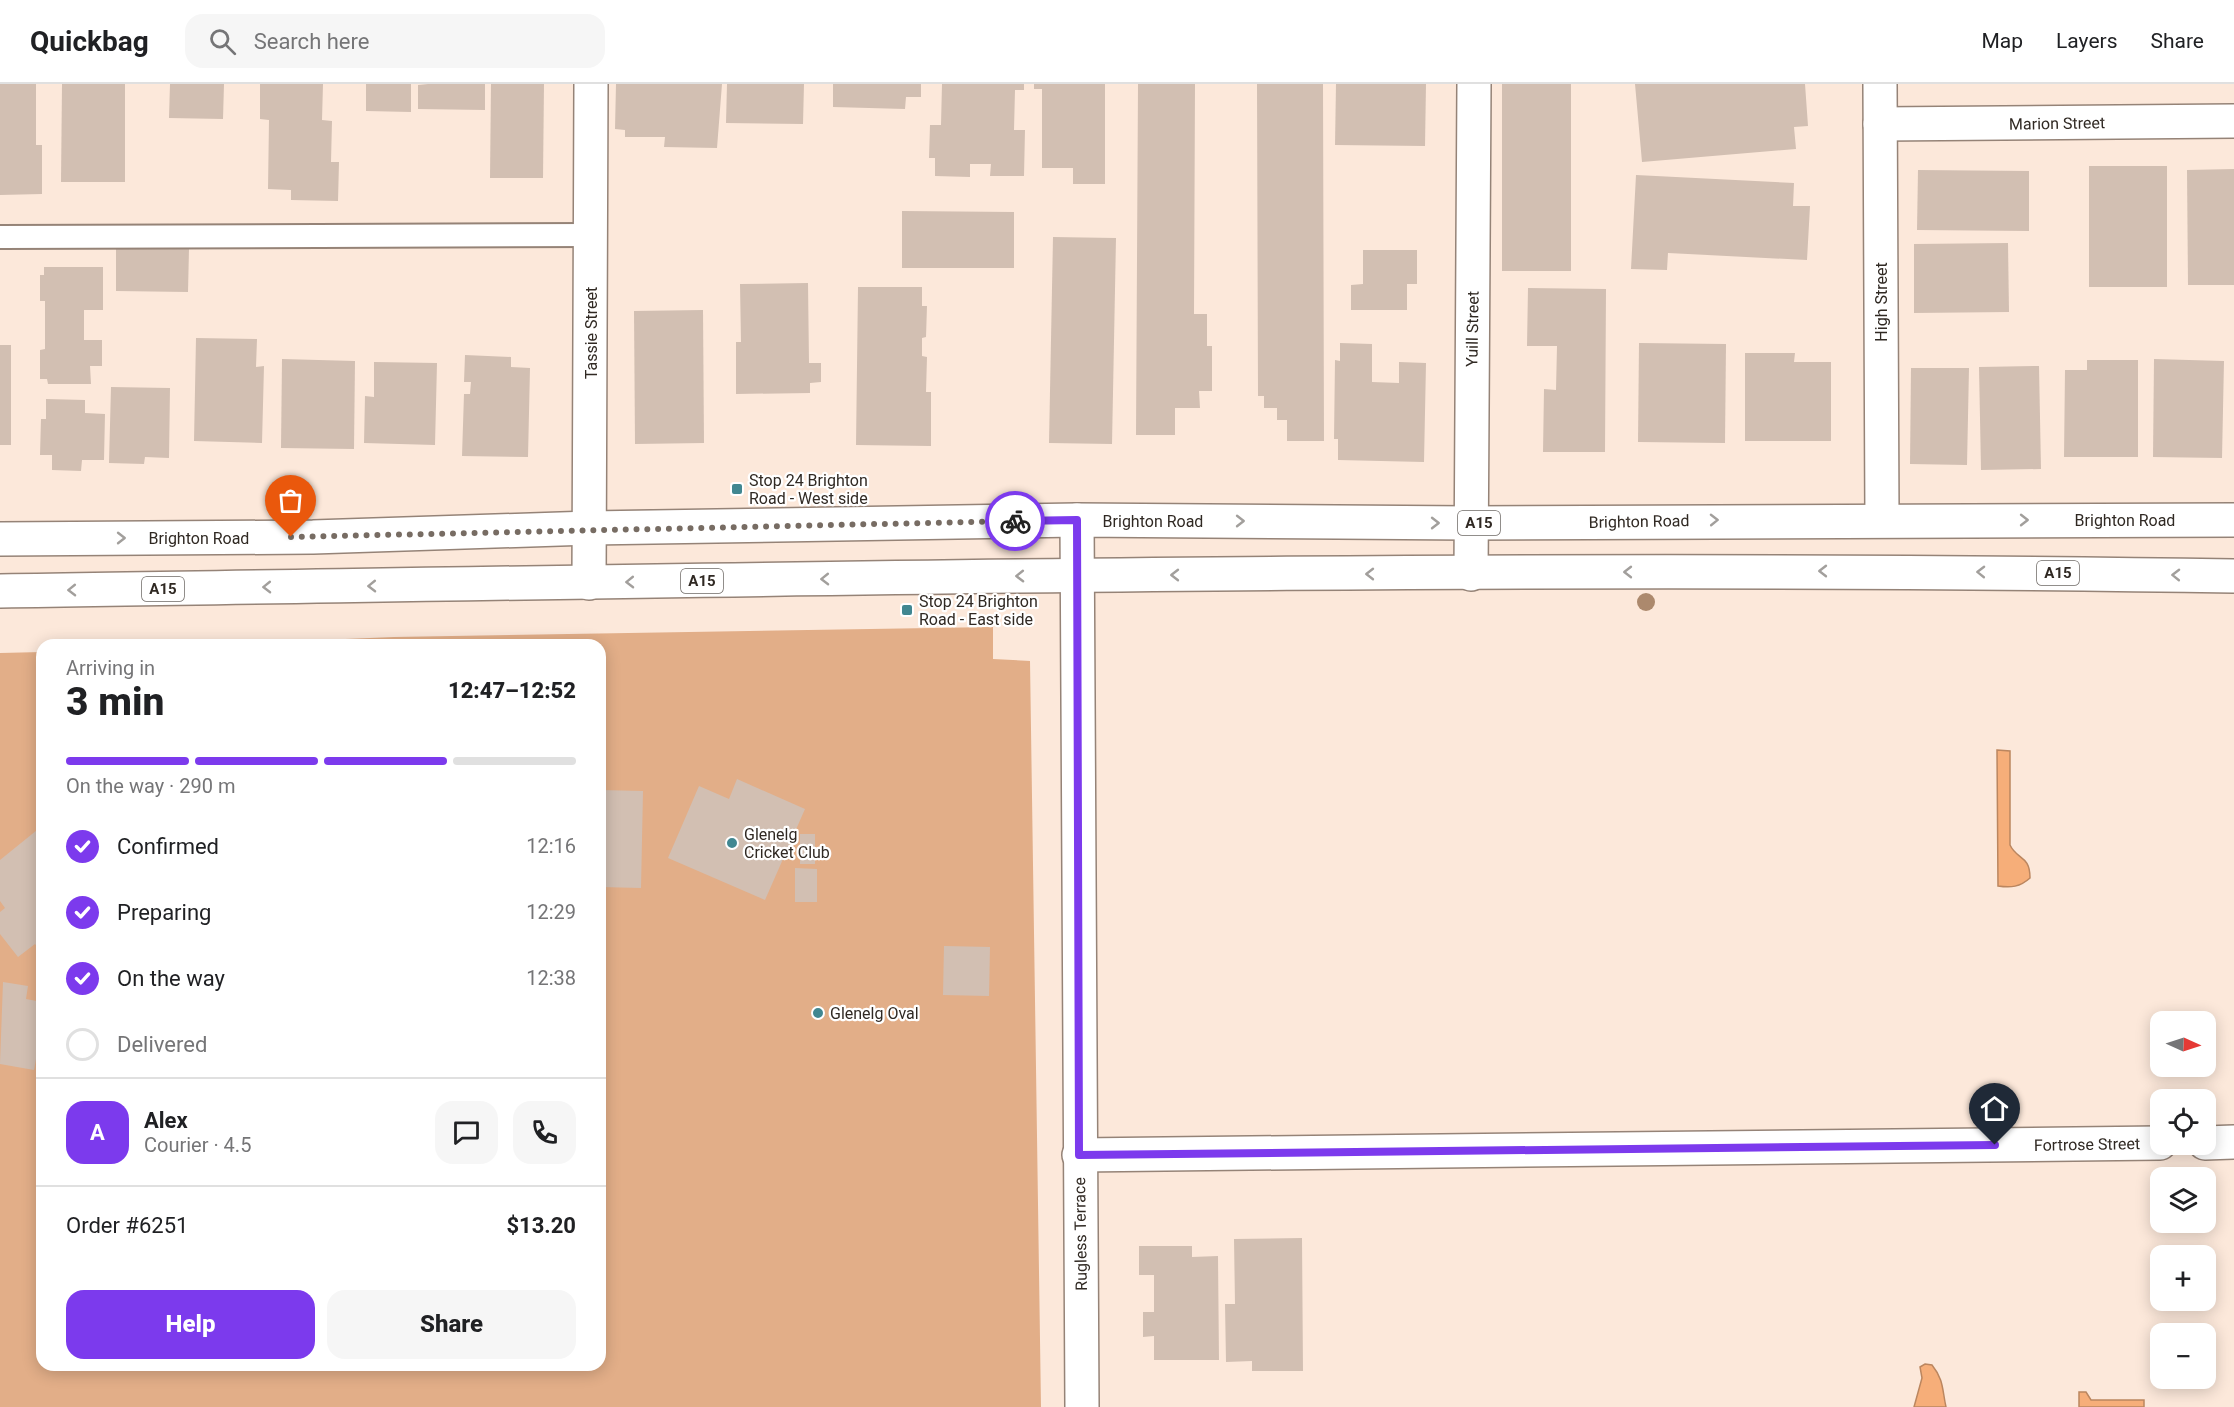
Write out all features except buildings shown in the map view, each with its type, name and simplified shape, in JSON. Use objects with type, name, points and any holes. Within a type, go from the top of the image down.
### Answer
[{"type":"main road","name":"Tassie Street","points":[[589,583],[591,84]]},
{"type":"main road","name":"Yuill Street","points":[[1471,574],[1474,84]]},
{"type":"main road","name":"High Street","points":[[1880,84],[1882,520]]},
{"type":"main road","name":"Marion Street","points":[[1880,124],[2234,121]]},
{"type":"main road","name":"Brighton Road","points":[[0,539],[314,537],[590,528],[1077,520],[1470,523],[2234,520]]},
{"type":"main road","name":"Rugless Terrace","points":[[1077,520],[1082,1407]]},
{"type":"main road","points":[[429,534],[415,545],[407,558],[408,571],[414,583],[433,585]]},
{"type":"main road","points":[[314,537],[339,549],[340,576],[325,586]]},
{"type":"main road","name":"A15","points":[[0,591],[1078,575],[1882,570],[2234,576]]},
{"type":"main road","points":[[2216,1143],[2234,1142]]},
{"type":"main road","name":"Fortrose Street","points":[[1079,1155],[2150,1143]]},
{"type":"lane","points":[[0,237],[591,235]]},
{"type":"shaded area","name":"Glenelg Oval","points":[[993,627],[993,659],[1030,661],[1041,1407],[0,1407],[0,653],[36,652],[36,1371],[606,1371],[606,639],[345,639]]},
{"type":"shaded area","points":[[1997,750],[2010,751],[2010,845],[2026,861],[2030,878],[2011,887],[1998,886]]},
{"type":"shaded area","points":[[1925,1364],[1932,1365],[1939,1375],[1946,1407],[1914,1407],[1922,1378],[1920,1367]]},
{"type":"shaded area","points":[[2079,1392],[2086,1392],[2091,1400],[2144,1400],[2144,1407],[2079,1407]]},
{"type":"way so far","points":[[291,537],[590,528],[832,526],[1015,521]]},
{"type":"place","name":"Stop 24 Brighton Road - West side","points":[[737,489]]},
{"type":"place","name":"Stop 24 Brighton Road - East side","points":[[907,610]]},
{"type":"place","name":"Glenelg Cricket Club","points":[[732,843]]},
{"type":"place","name":"Glenelg Oval","points":[[818,1013]]},
{"type":"route","points":[[1015,521],[1077,520],[1079,1155],[1995,1145]]}]
